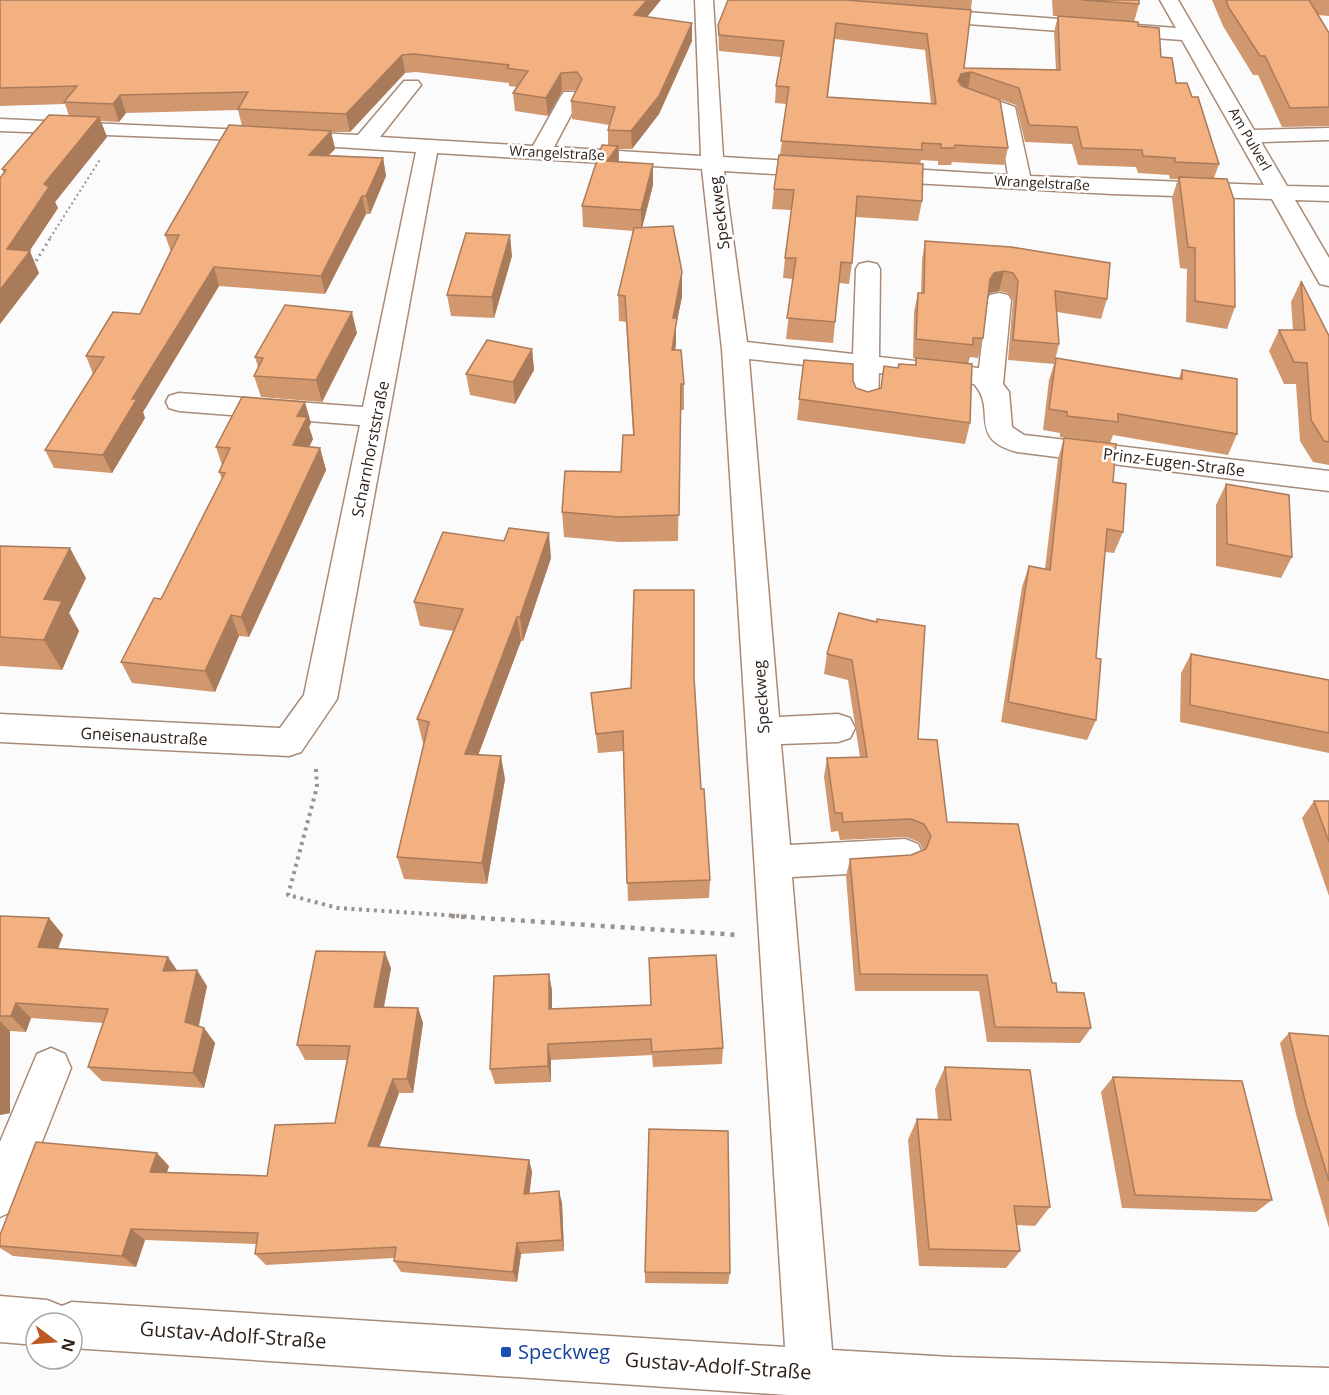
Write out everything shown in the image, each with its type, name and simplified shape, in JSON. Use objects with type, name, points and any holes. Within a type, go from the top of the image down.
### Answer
[{"type":"street","name":"Speckweg","points":[[704,0],[712,162],[735,349],[811,1384]]},
{"type":"street","name":"Am Pulverl","points":[[1169,0],[1250,137],[1329,279]]},
{"type":"street","points":[[909,13],[1188,35]]},
{"type":"street","points":[[364,142],[411,85]]},
{"type":"street","points":[[541,152],[571,96]]},
{"type":"street","points":[[967,96],[1008,111],[1020,182]]},
{"type":"street","name":"Wrangelstraße","points":[[2,127],[119,130],[364,142],[1020,182],[1281,194],[1329,194]]},
{"type":"street","points":[[1250,137],[1329,134]]},
{"type":"street","name":"Scharnhorststraße","points":[[289,742],[320,699],[428,146]]},
{"type":"street","points":[[865,402],[864,364],[868,269]]},
{"type":"street","name":"Prinz-Eugen-Straße","points":[[999,300],[990,385],[996,392],[999,431],[1017,443],[1329,481]]},
{"type":"street","points":[[735,349],[982,377],[990,385]]},
{"type":"street","points":[[179,402],[376,417]]},
{"type":"street","name":"Gneisenaustraße","points":[[0,728],[289,742]]},
{"type":"street","points":[[763,731],[838,729]]},
{"type":"street","points":[[772,862],[904,855]]},
{"type":"street","points":[[0,1195],[51,1068]]},
{"type":"street","points":[[0,1319],[24,1321]]},
{"type":"street","name":"Gustav-Adolf-Straße","points":[[84,1326],[811,1384],[951,1381],[1329,1392]]},
{"type":"path","points":[[33,267],[119,130]]},
{"type":"path","points":[[289,742],[315,755],[317,787],[288,895],[338,908],[778,938]]},
{"type":"building","points":[[0,0],[647,0],[634,15],[692,23],[659,96],[631,131],[608,130],[615,107],[571,101],[582,79],[577,72],[561,73],[546,98],[513,93],[528,71],[507,68],[509,65],[414,54],[402,55],[346,114],[238,109],[248,92],[120,95],[113,104],[64,102],[77,86],[0,88]]},
{"type":"building","points":[[728,0],[846,0],[971,10],[964,68],[1060,70],[1058,16],[1138,22],[1138,26],[1159,28],[1161,57],[1172,58],[1176,83],[1187,83],[1192,97],[1198,97],[1219,164],[1175,162],[1175,158],[1143,156],[1142,150],[1082,148],[1077,127],[1029,125],[1019,88],[971,72],[961,74],[958,81],[962,86],[1000,100],[1008,148],[955,145],[954,148],[941,148],[941,144],[922,143],[922,150],[781,141],[789,87],[776,86],[784,41],[719,35],[718,25]],"holes":[[[836,23],[927,34],[936,104],[827,97]]]},
{"type":"building","points":[[1082,0],[1139,0],[1139,4]]},
{"type":"building","points":[[1226,0],[1309,0],[1329,33],[1329,107],[1290,108],[1265,56],[1260,56]]},
{"type":"building","points":[[49,115],[99,117],[44,184],[49,187],[7,249],[30,251],[0,290],[0,178],[6,170],[2,169]]},
{"type":"building","points":[[229,125],[331,131],[309,155],[383,158],[366,196],[362,196],[321,276],[214,267],[132,399],[137,399],[103,455],[45,450],[104,357],[86,356],[113,312],[140,314],[179,235],[165,235]]},
{"type":"building","points":[[602,145],[618,146],[607,161],[653,164],[641,210],[582,206]]},
{"type":"building","points":[[779,155],[923,164],[922,201],[857,196],[852,263],[841,262],[835,322],[787,318],[796,258],[785,258],[794,190],[774,189]]},
{"type":"building","points":[[1179,177],[1227,179],[1234,200],[1235,307],[1195,301],[1195,248],[1188,247]]},
{"type":"building","points":[[673,226],[682,272],[673,318],[677,318],[672,350],[681,350],[684,384],[681,384],[679,515],[619,517],[562,512],[565,471],[621,472],[623,435],[634,435],[625,296],[618,295],[634,228]]},
{"type":"building","points":[[466,233],[510,235],[492,297],[447,295]]},
{"type":"building","points":[[925,241],[1011,247],[1110,263],[1107,299],[1055,291],[1059,344],[1013,340],[1018,281],[1013,273],[1004,271],[994,273],[990,279],[983,338],[973,338],[973,345],[916,339],[918,293],[924,293]]},
{"type":"building","points":[[1301,281],[1329,336],[1329,442],[1324,441],[1311,420],[1307,363],[1294,362],[1279,330],[1305,330]]},
{"type":"building","points":[[285,305],[352,312],[316,380],[254,376],[263,358],[255,357]]},
{"type":"building","points":[[487,340],[532,349],[513,382],[466,374]]},
{"type":"building","points":[[916,358],[972,364],[970,423],[799,399],[804,360],[853,364],[853,381],[856,388],[868,392],[881,388],[884,366],[898,368],[899,364],[916,365]]},
{"type":"building","points":[[1056,358],[1182,379],[1182,370],[1237,379],[1237,434],[1118,414],[1118,422],[1067,416],[1067,412],[1049,409]]},
{"type":"building","points":[[242,397],[305,402],[297,416],[307,417],[293,445],[320,448],[241,617],[231,615],[205,671],[121,662],[154,598],[161,599],[225,473],[219,472],[230,448],[216,447]]},
{"type":"building","points":[[1064,438],[1116,444],[1113,482],[1126,484],[1123,532],[1107,529],[1096,658],[1101,659],[1096,720],[1008,702],[1029,566],[1050,570]]},
{"type":"building","points":[[1226,484],[1289,495],[1292,557],[1227,544]]},
{"type":"building","points":[[509,528],[549,533],[520,617],[517,617],[465,754],[501,756],[482,863],[397,857],[429,722],[417,719],[463,609],[414,602],[443,532],[504,541]]},
{"type":"building","points":[[0,546],[70,548],[44,599],[62,601],[44,640],[0,637]]},
{"type":"building","points":[[634,590],[694,590],[694,677],[701,789],[704,789],[710,880],[627,883],[623,731],[596,734],[591,693],[631,688]]},
{"type":"building","points":[[839,613],[877,622],[877,619],[925,626],[918,739],[937,740],[947,822],[1018,824],[1052,983],[1056,983],[1057,992],[1084,993],[1091,1028],[995,1027],[987,975],[860,974],[850,859],[911,855],[926,849],[931,836],[924,824],[911,819],[843,822],[842,813],[835,813],[827,758],[867,757],[852,660],[827,654]]},
{"type":"building","points":[[1191,654],[1329,680],[1329,733],[1190,705]]},
{"type":"building","points":[[1314,801],[1329,801],[1329,842]]},
{"type":"building","points":[[0,916],[49,918],[38,947],[168,957],[163,971],[197,970],[185,1022],[204,1028],[193,1073],[88,1067],[108,1009],[16,1003],[11,1016],[0,1016]]},
{"type":"building","points":[[316,951],[385,952],[374,1007],[418,1008],[407,1079],[393,1079],[368,1146],[529,1160],[524,1194],[559,1191],[562,1240],[517,1243],[513,1272],[394,1261],[396,1247],[255,1254],[258,1233],[131,1229],[122,1256],[0,1246],[0,1235],[36,1142],[157,1153],[150,1172],[267,1176],[275,1125],[335,1123],[350,1046],[297,1045]]},
{"type":"building","points":[[716,955],[723,1048],[652,1052],[651,1039],[548,1044],[548,1066],[490,1069],[494,976],[549,974],[549,1009],[651,1005],[649,958]]},
{"type":"building","points":[[1289,1033],[1329,1036],[1329,1181],[1306,1105]]},
{"type":"building","points":[[945,1067],[1030,1070],[1050,1207],[1014,1206],[1020,1251],[929,1249],[917,1119],[951,1120]]},
{"type":"building","points":[[1113,1077],[1242,1081],[1272,1200],[1135,1195]]},
{"type":"building","points":[[649,1129],[728,1131],[730,1273],[645,1272]]},
{"type":"place","name":"Speckweg","points":[[506,1352]]}]
